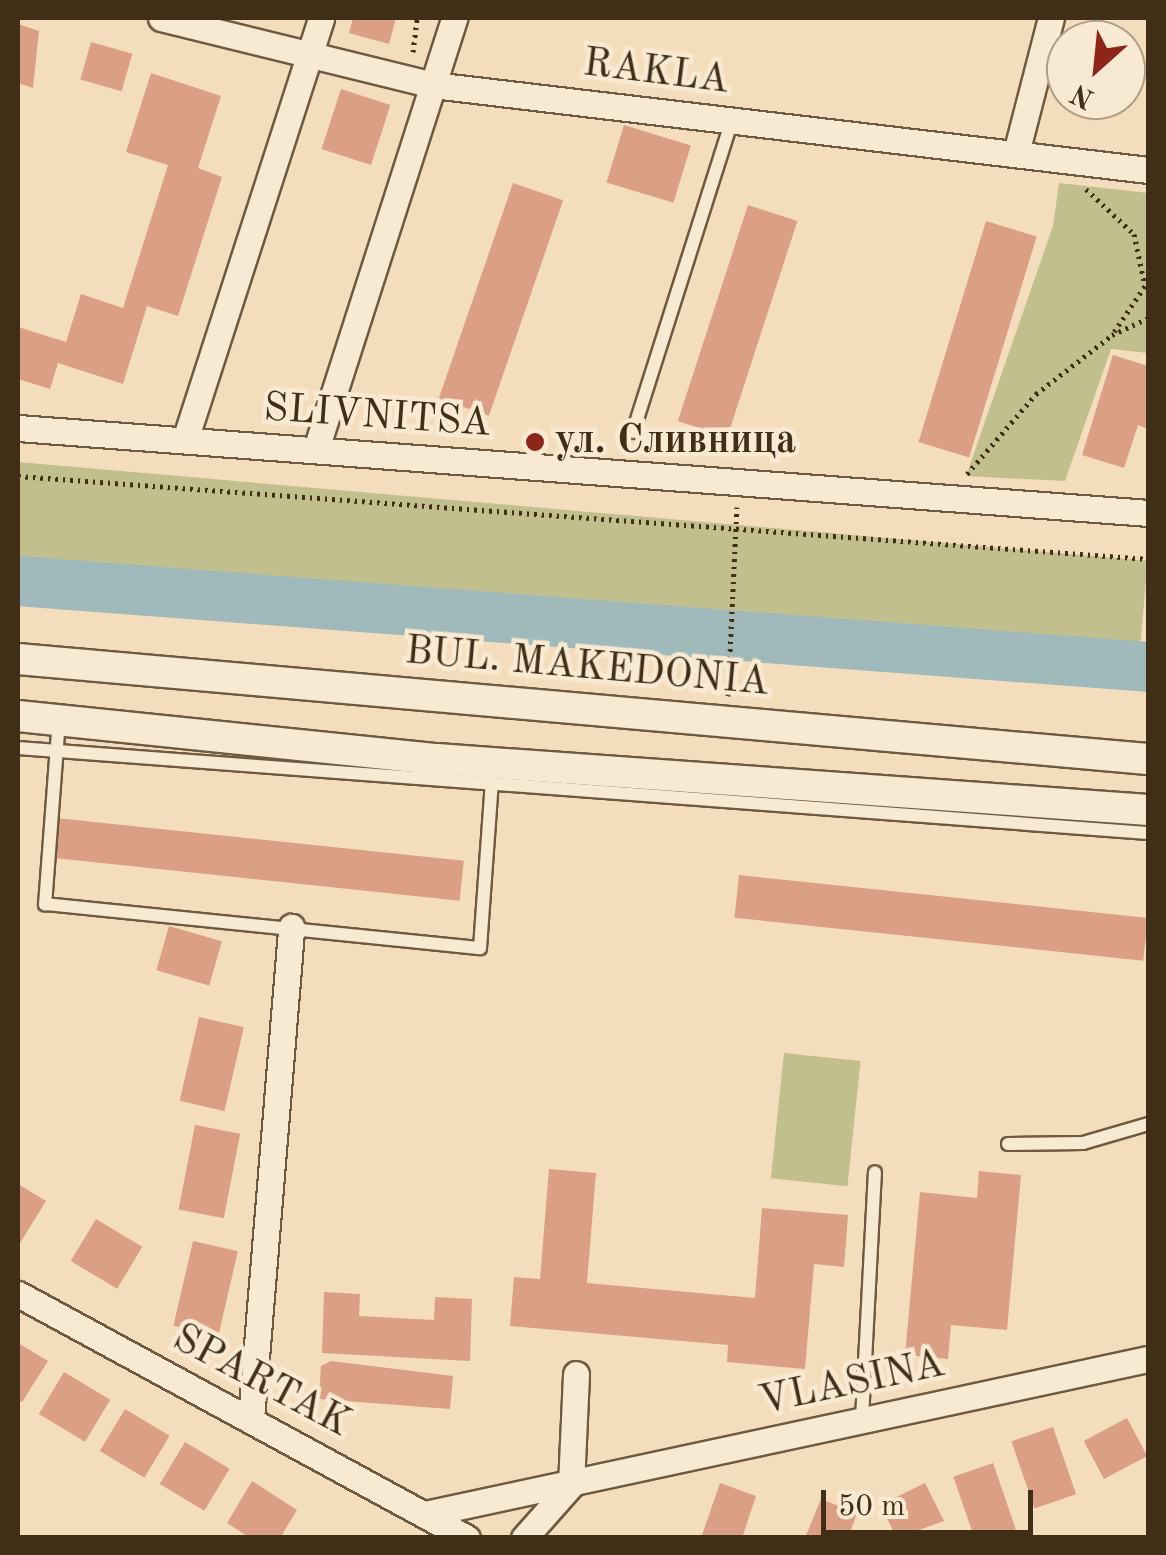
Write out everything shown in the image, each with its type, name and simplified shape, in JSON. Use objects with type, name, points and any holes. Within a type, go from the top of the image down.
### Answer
[{"type":"street","name":"RAKLA","points":[[160,18],[433,85],[1148,170]]},
{"type":"street","points":[[185,440],[320,18]]},
{"type":"street","points":[[316,449],[454,18]]},
{"type":"street","points":[[1016,153],[1051,18]]},
{"type":"street","name":"SLIVNITSA","points":[[18,428],[1148,513]]},
{"type":"street","name":"BUL. MAKEDONIA","points":[[18,658],[1148,759]]},
{"type":"street","points":[[18,716],[437,759],[1148,810]]},
{"type":"street","points":[[251,1418],[291,927]]},
{"type":"street","name":"SPARTAK","points":[[18,1294],[467,1538]]},
{"type":"street","name":"VLASINA","points":[[425,1514],[1148,1359]]},
{"type":"street","points":[[524,1538],[571,1485],[576,1374]]},
{"type":"lane","points":[[633,432],[732,120]]},
{"type":"lane","points":[[59,719],[45,904],[480,948],[492,780]]},
{"type":"lane","points":[[18,748],[492,780],[1148,834]]},
{"type":"lane","points":[[1008,1144],[1083,1143],[1148,1124]]},
{"type":"lane","points":[[862,1420],[875,1172]]},
{"type":"path","points":[[413,52],[417,18]]},
{"type":"path","points":[[1054,158],[1134,234],[1144,286],[1112,335]]},
{"type":"path","points":[[952,499],[1036,394],[1112,335],[1148,318]]},
{"type":"path","points":[[18,476],[1148,559]]},
{"type":"path","points":[[728,694],[738,483]]},
{"type":"shaded area","points":[[1059,183],[1148,193],[1148,353],[1111,349],[1065,481],[966,476],[1053,226]]},
{"type":"shaded area","points":[[18,462],[1148,561],[1137,682],[18,584]]},
{"type":"shaded area","points":[[784,1053],[861,1061],[847,1186],[771,1178]]},
{"type":"building","points":[[353,18],[396,18],[389,44],[349,33]]},
{"type":"building","points":[[18,24],[39,31],[33,88],[18,83]]},
{"type":"building","points":[[91,42],[132,54],[122,91],[80,79]]},
{"type":"building","points":[[151,73],[221,96],[198,168],[222,177],[178,316],[147,306],[123,384],[58,363],[50,389],[18,379],[18,327],[66,342],[81,294],[123,308],[168,165],[126,152]]},
{"type":"building","points":[[341,89],[390,105],[371,165],[322,149]]},
{"type":"building","points":[[624,125],[691,145],[673,203],[606,182]]},
{"type":"building","points":[[513,183],[563,200],[489,416],[439,399]]},
{"type":"building","points":[[748,205],[797,221],[727,437],[678,421]]},
{"type":"building","points":[[986,221],[1037,236],[969,457],[918,442]]},
{"type":"building","points":[[1113,355],[1148,366],[1148,429],[1138,425],[1124,468],[1082,455]]},
{"type":"building","points":[[56,818],[464,861],[460,901],[52,858]]},
{"type":"building","points":[[739,875],[1148,918],[1143,961],[735,918]]},
{"type":"building","points":[[169,926],[222,941],[209,985],[156,970]]},
{"type":"building","points":[[199,1017],[244,1027],[224,1111],[180,1101]]},
{"type":"building","points":[[195,1125],[240,1134],[224,1218],[179,1209]]},
{"type":"building","points":[[549,1169],[596,1173],[587,1283],[755,1298],[762,1208],[848,1215],[844,1267],[814,1264],[805,1369],[727,1362],[728,1345],[510,1326],[514,1277],[540,1279]]},
{"type":"building","points":[[979,1171],[1021,1175],[1007,1330],[951,1325],[948,1359],[905,1355],[920,1192],[977,1198]]},
{"type":"building","points":[[18,1184],[46,1201],[20,1243],[18,1241]]},
{"type":"building","points":[[96,1219],[142,1247],[117,1289],[71,1261]]},
{"type":"building","points":[[193,1241],[238,1251],[218,1336],[173,1326]]},
{"type":"building","points":[[324,1292],[360,1294],[359,1316],[434,1320],[435,1297],[472,1299],[470,1361],[322,1353]]},
{"type":"building","points":[[18,1343],[48,1361],[22,1402],[18,1400]]},
{"type":"building","points":[[331,1361],[453,1376],[450,1409],[319,1399],[321,1366]]},
{"type":"building","points":[[64,1372],[110,1400],[85,1442],[39,1414]]},
{"type":"building","points":[[125,1409],[170,1436],[144,1478],[100,1451]]},
{"type":"building","points":[[1127,1418],[1147,1456],[1104,1479],[1084,1441]]},
{"type":"building","points":[[1053,1427],[1076,1494],[1035,1508],[1011,1441]]},
{"type":"building","points":[[185,1442],[230,1469],[204,1511],[160,1484]]},
{"type":"building","points":[[993,1463],[1016,1529],[990,1538],[974,1538],[953,1477]]},
{"type":"building","points":[[252,1481],[297,1510],[280,1538],[250,1538],[227,1523]]},
{"type":"building","points":[[720,1483],[756,1496],[742,1538],[701,1538]]},
{"type":"building","points":[[925,1483],[944,1521],[897,1538],[880,1505]]},
{"type":"building","points":[[821,1499],[857,1513],[848,1538],[805,1538]]},
{"type":"waterway","points":[[18,581],[1148,667]]},
{"type":"place","name":"ул. Сливница","points":[[535,442]]}]
